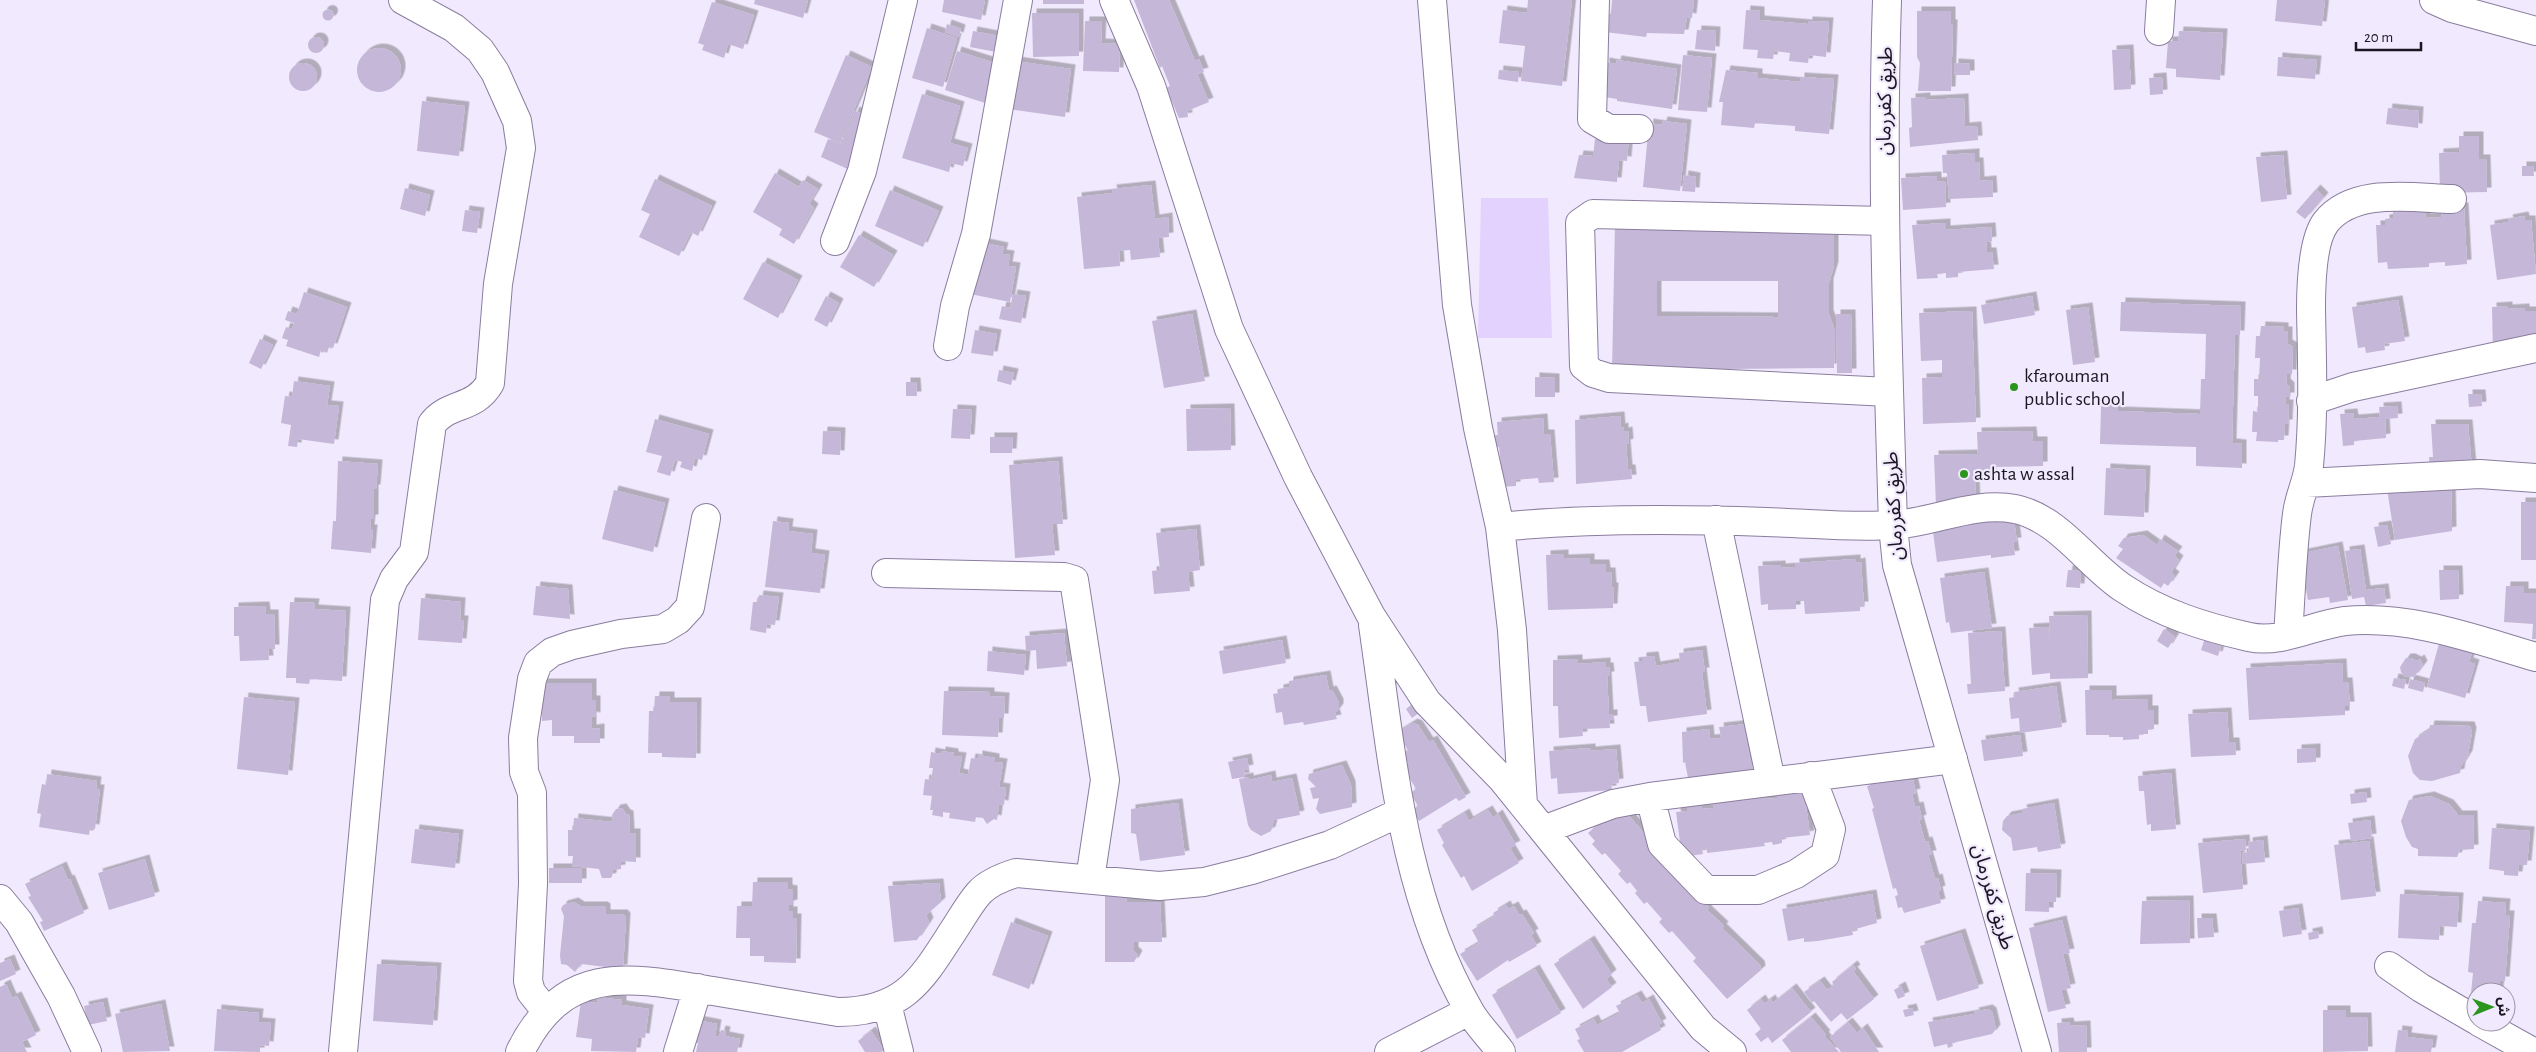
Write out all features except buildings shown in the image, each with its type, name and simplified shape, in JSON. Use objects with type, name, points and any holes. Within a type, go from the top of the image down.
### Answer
[{"type":"street","points":[[344,1052],[386,600],[394,579],[414,552],[432,424],[439,415],[477,399],[484,394],[490,383],[498,284],[521,148],[517,121],[495,72],[480,50],[454,28],[403,0]]},
{"type":"street","points":[[835,241],[862,171],[902,0]]},
{"type":"street","points":[[948,346],[955,306],[976,234],[1018,0]]},
{"type":"street","points":[[1114,0],[1151,86],[1229,329],[1298,477],[1371,616],[1427,702],[1502,779],[1703,1028],[1732,1052]]},
{"type":"street","points":[[1432,0],[1458,305],[1478,428],[1500,527],[1512,630],[1523,806]]},
{"type":"street","points":[[1595,0],[1592,119],[1609,129],[1639,129]]},
{"type":"street","name":"طريق كفررمان","points":[[1887,0],[1884,87],[1885,221],[1893,526],[1897,565],[2037,1052]]},
{"type":"street","points":[[2159,31],[2161,0]]},
{"type":"street","points":[[2434,0],[2452,8],[2536,32]]},
{"type":"street","points":[[2288,635],[2297,512],[2306,483],[2311,401],[2311,295],[2317,243],[2325,223],[2338,210],[2353,203],[2384,197],[2452,199]]},
{"type":"street","points":[[1885,221],[1593,214],[1580,224],[1584,366],[1593,373],[1609,378],[1889,392]]},
{"type":"street","points":[[2311,401],[2353,387],[2536,348]]},
{"type":"street","points":[[2306,483],[2480,474],[2536,478]]},
{"type":"street","points":[[1500,527],[1534,523],[1716,520],[1893,526],[1985,507],[2015,509],[2042,518],[2121,587],[2171,614],[2193,623],[2253,638],[2271,640],[2344,622],[2394,621],[2456,633],[2536,657]]},
{"type":"street","points":[[546,1011],[531,992],[528,981],[533,884],[532,793],[524,772],[523,738],[532,679],[538,663],[552,652],[621,634],[663,629],[678,620],[690,607],[706,518]]},
{"type":"street","points":[[1716,520],[1771,780]]},
{"type":"street","points":[[886,573],[1064,577],[1074,580],[1105,780],[1090,879]]},
{"type":"street","points":[[1371,616],[1401,812],[1416,882],[1446,965],[1470,1011],[1501,1052]]},
{"type":"street","points":[[1543,830],[1613,804],[1771,780],[1953,758]]},
{"type":"street","points":[[1650,798],[1662,844],[1706,890],[1758,890],[1796,874],[1825,855],[1831,829],[1810,776]]},
{"type":"street","points":[[520,1052],[546,1011],[574,991],[597,982],[631,979],[698,988],[838,1012],[857,1012],[888,1004],[905,994],[928,970],[980,892],[1000,879],[1016,873],[1159,886],[1204,882],[1252,870],[1330,845],[1401,812]]},
{"type":"street","points":[[0,900],[19,922],[61,996],[87,1052]]},
{"type":"street","points":[[2389,966],[2421,988],[2466,1014]]},
{"type":"street","points":[[678,1052],[698,988]]},
{"type":"street","points":[[888,1004],[898,1052]]},
{"type":"street","points":[[1389,1052],[1470,1011]]},
{"type":"street","points":[[2497,1032],[2533,1052]]},
{"type":"shaded area","points":[[1481,198],[1548,198],[1552,338],[1478,338]]},
{"type":"place","name":"kfarouman public school","points":[[2014,387]]},
{"type":"place","name":"ashta w assal","points":[[1964,474]]}]
